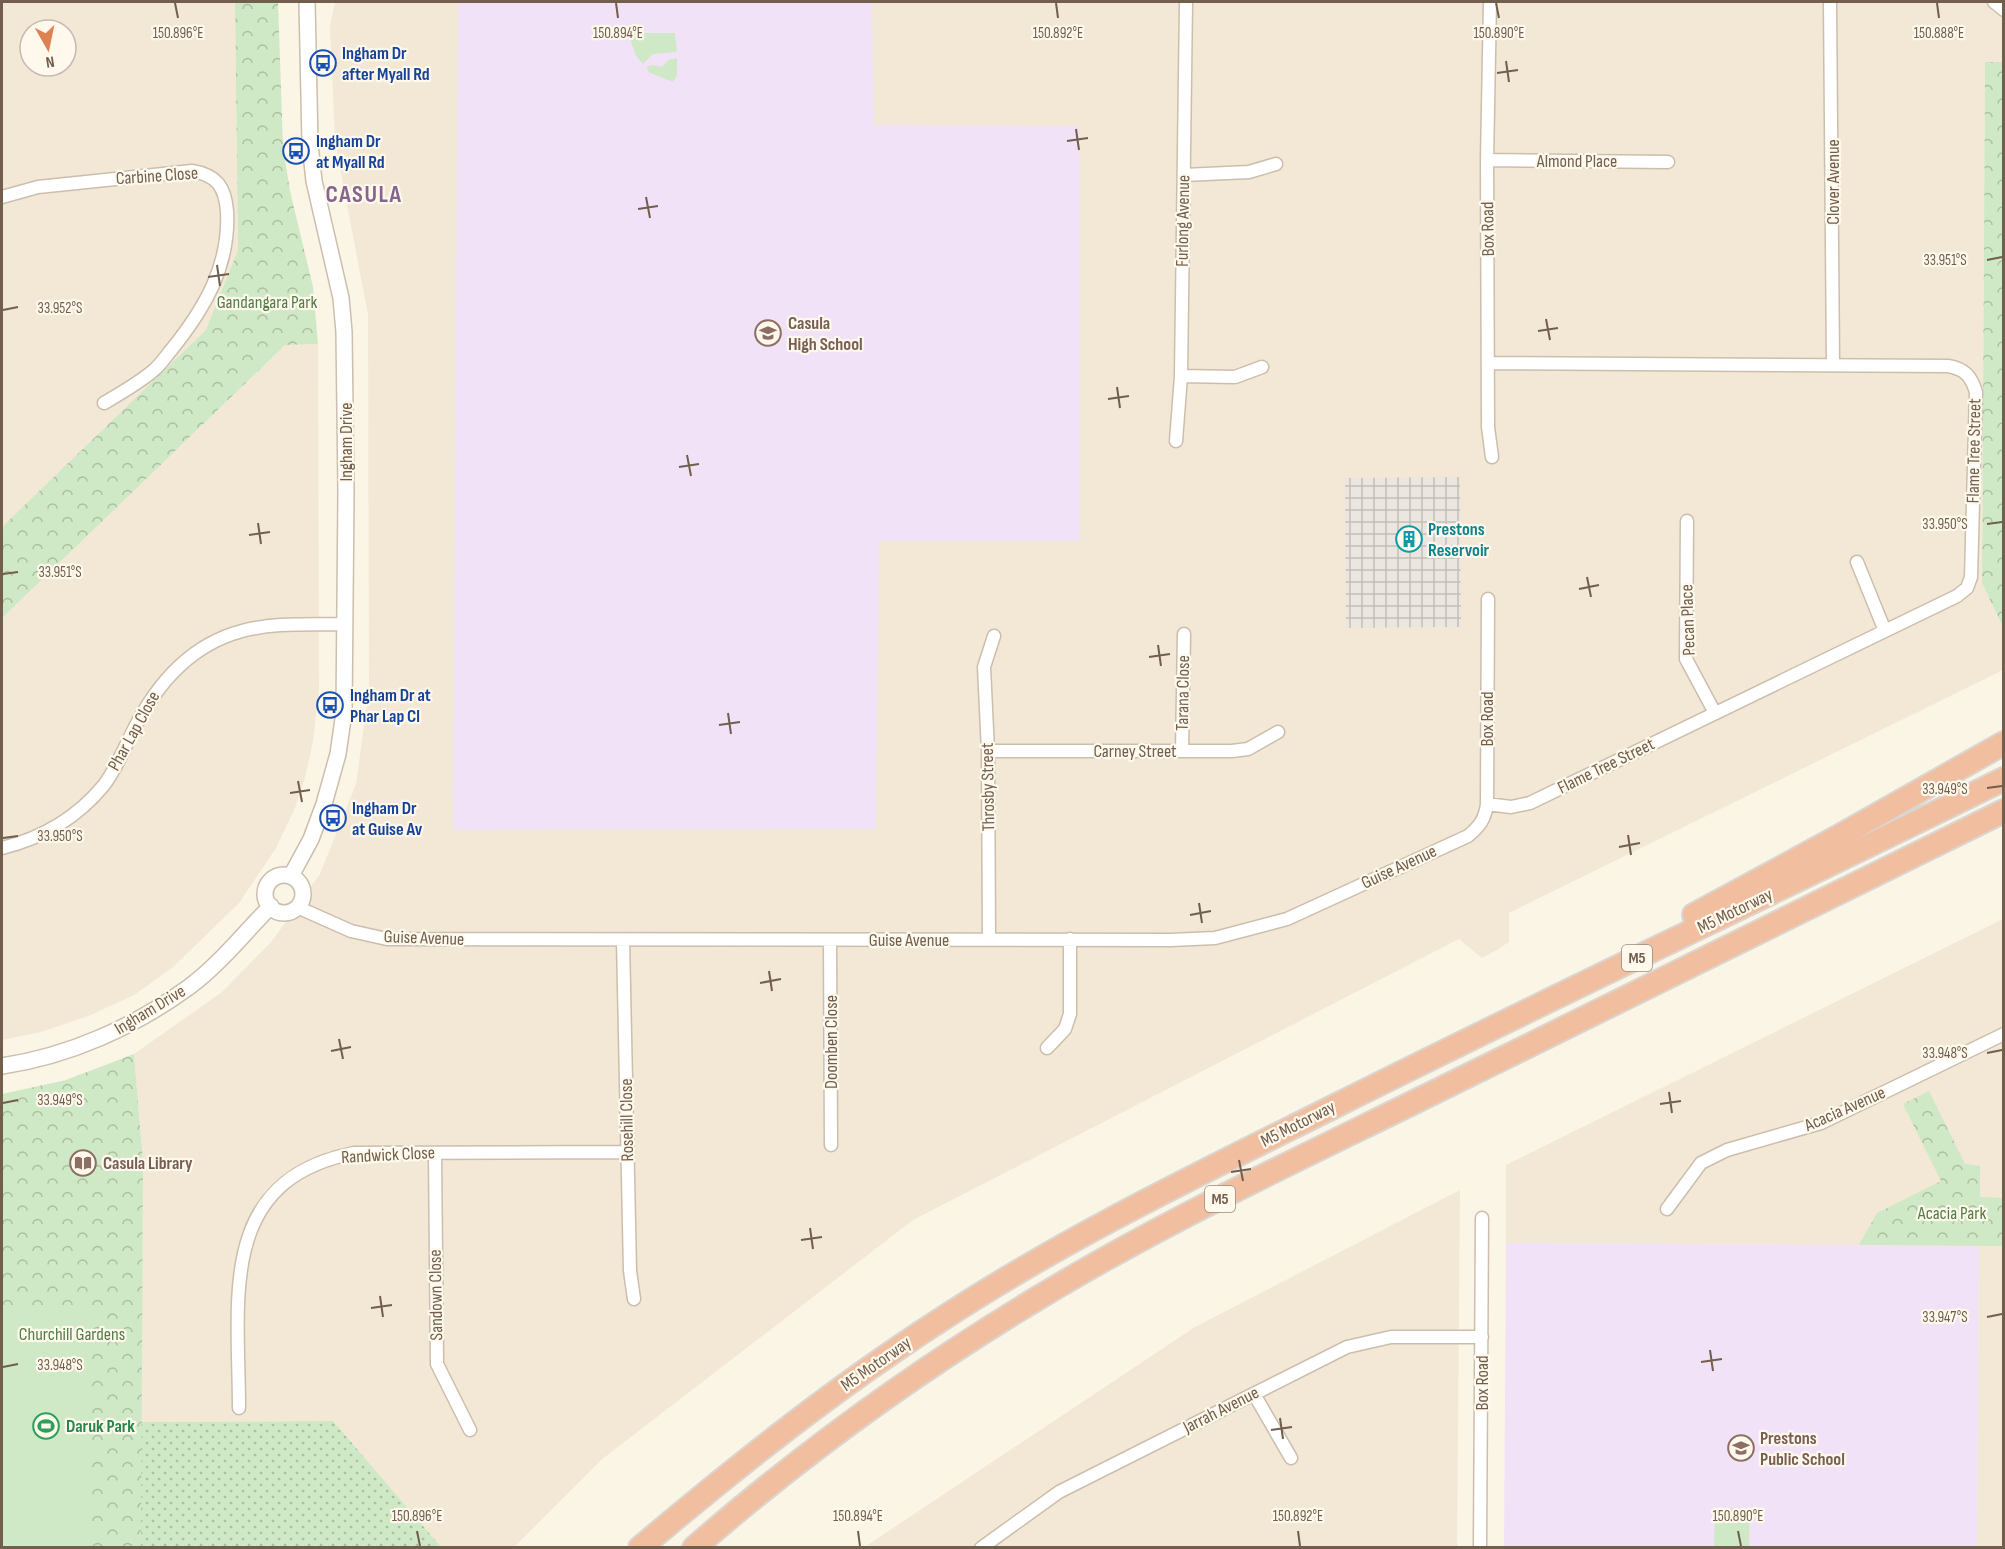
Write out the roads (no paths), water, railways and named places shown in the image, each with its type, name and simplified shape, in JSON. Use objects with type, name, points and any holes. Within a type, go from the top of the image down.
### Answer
[{"type":"highway","points":[[1424,1061],[1828,843],[2004,742]]},
{"type":"highway","name":"M5 Motorway","points":[[640,1548],[788,1426],[868,1368],[983,1293],[1102,1223],[1424,1061],[1851,856],[2004,779]]},
{"type":"highway","name":"M5 Motorway","points":[[694,1548],[778,1475],[834,1433],[959,1346],[1046,1293],[1248,1185],[2004,811]]},
{"type":"street","name":"Ingham Drive","points":[[291,876],[311,839],[338,753],[344,712],[346,624],[344,332],[341,298],[314,181],[306,78],[307,2]]},
{"type":"street","name":"Furlong Avenue","points":[[1176,441],[1181,376],[1186,2]]},
{"type":"street","name":"Box Road","points":[[1490,2],[1487,160],[1488,427],[1492,457]]},
{"type":"street","name":"Clover Avenue","points":[[1830,2],[1833,364]]},
{"type":"street","points":[[1994,2],[2004,10]]},
{"type":"street","name":"Almond Place","points":[[1487,160],[1668,162]]},
{"type":"street","points":[[1184,175],[1249,172],[1276,164]]},
{"type":"street","name":"Carbine Close","points":[[2,197],[38,187],[192,171],[207,173],[217,180],[225,194],[228,230],[224,256],[206,303],[190,328],[156,369],[104,403]]},
{"type":"street","name":"Flame Tree Street","points":[[1487,804],[1511,807],[1530,803],[1957,596],[1967,588],[1971,577],[1976,392],[1972,379],[1960,368],[1833,364],[1489,363]]},
{"type":"street","points":[[1181,376],[1234,377],[1262,367]]},
{"type":"street","name":"Pecan Place","points":[[1687,521],[1686,659],[1715,713]]},
{"type":"street","points":[[1857,562],[1885,631]]},
{"type":"street","name":"Box Road","points":[[1487,804],[1488,599]]},
{"type":"street","name":"Phar Lap Close","points":[[2,848],[48,833],[77,812],[97,792],[118,763],[155,691],[170,673],[193,655],[240,631],[266,626],[346,624]]},
{"type":"street","name":"Tarana Close","points":[[1182,751],[1184,634]]},
{"type":"street","name":"Throsby Street","points":[[989,939],[988,751],[984,667],[994,636]]},
{"type":"street","name":"Carney Street","points":[[988,751],[1248,749],[1278,732]]},
{"type":"street","name":"Guise Avenue","points":[[297,907],[351,931],[387,939],[1215,938],[1287,919],[1468,836],[1482,822],[1487,804]]},
{"type":"street","points":[[279,875],[291,876],[299,882],[303,892],[297,907],[284,912],[270,906],[266,897],[267,885],[279,875]]},
{"type":"street","name":"Ingham Drive","points":[[2,1066],[45,1058],[81,1046],[148,1014],[190,986],[270,906]]},
{"type":"street","points":[[1047,1048],[1065,1029],[1070,1014],[1070,939]]},
{"type":"street","name":"Rosehill Close","points":[[623,940],[630,1271],[634,1299]]},
{"type":"street","name":"Doomben Close","points":[[830,940],[831,1145]]},
{"type":"street","name":"Acacia Avenue","points":[[1667,1209],[1701,1163],[1727,1150],[1821,1123],[2004,1034]]},
{"type":"street","name":"Randwick Close","points":[[239,1408],[240,1269],[244,1244],[266,1204],[280,1188],[298,1174],[315,1163],[354,1153],[628,1152]]},
{"type":"street","name":"Sandown Close","points":[[435,1153],[437,1364],[470,1430]]},
{"type":"street","name":"Box Road","points":[[1480,1548],[1482,1218]]},
{"type":"street","name":"Jarrah Avenue","points":[[981,1548],[1059,1492],[1334,1352],[1369,1340],[1403,1336],[1482,1336]]},
{"type":"street","points":[[1254,1394],[1291,1458]]},
{"type":"place","name":"Ingham Dr after Myall Rd","points":[[323,63]]},
{"type":"place","name":"Ingham Dr at Myall Rd","points":[[296,151]]},
{"type":"place","name":"Casula High School","points":[[768,333]]},
{"type":"place","name":"Prestons Reservoir","points":[[1409,539]]},
{"type":"place","name":"Ingham Dr at Phar Lap Cl","points":[[330,705]]},
{"type":"place","name":"Ingham Dr at Guise Av","points":[[333,818]]},
{"type":"place","name":"Casula Library","points":[[83,1163]]},
{"type":"place","name":"Daruk Park","points":[[46,1426]]},
{"type":"place","name":"Prestons Public School","points":[[1741,1448]]},
{"type":"district","name":"CASULA","points":[[364,194]]},
{"type":"park label","name":"Gandangara Park","points":[[267,302]]},
{"type":"park label","name":"Acacia Park","points":[[1952,1213]]},
{"type":"park label","name":"Churchill Gardens","points":[[72,1334]]}]
